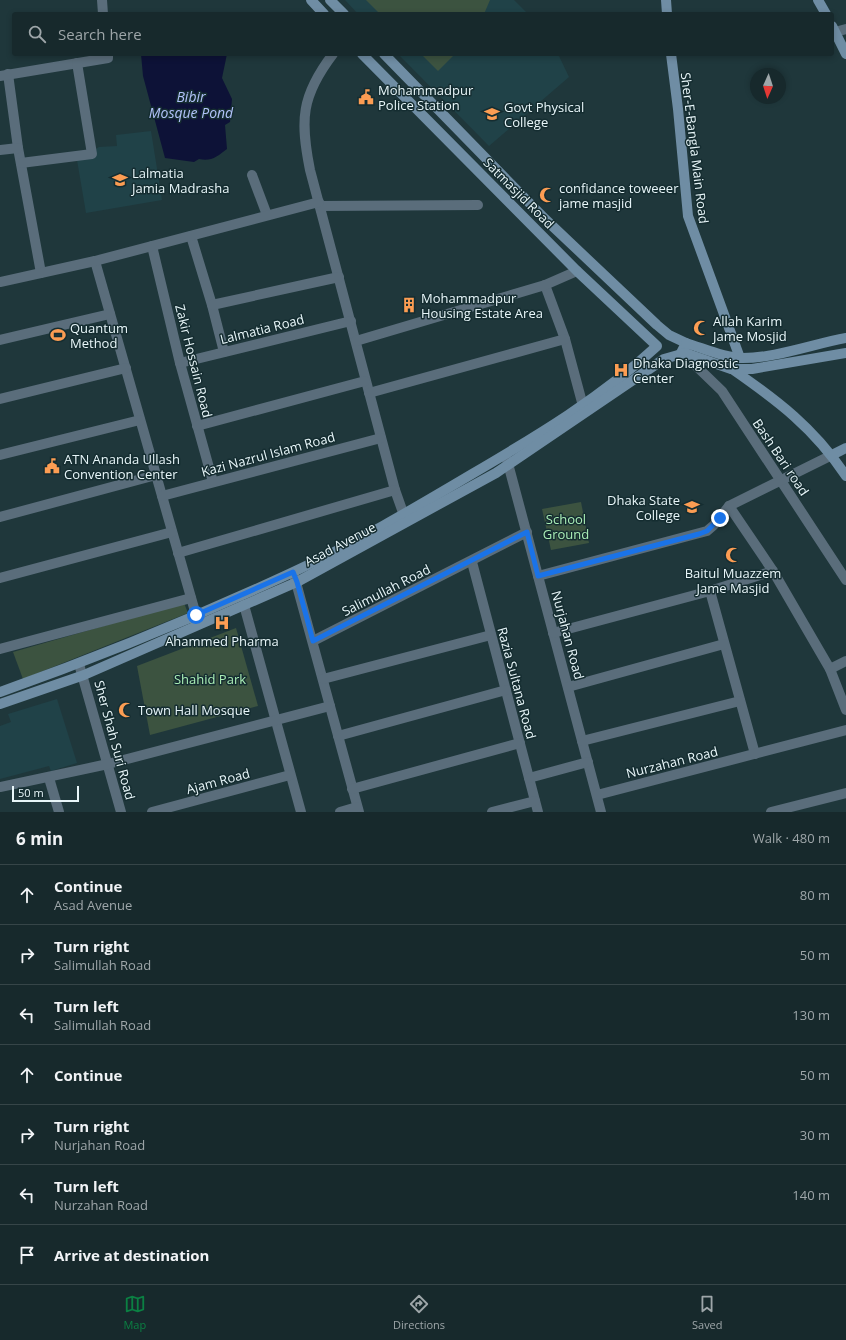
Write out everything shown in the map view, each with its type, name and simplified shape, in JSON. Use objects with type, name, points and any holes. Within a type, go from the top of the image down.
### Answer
[{"type":"main road","points":[[311,0],[322,12]]},
{"type":"main road","points":[[330,0],[342,12]]},
{"type":"main road","points":[[666,0],[667,12]]},
{"type":"main road","points":[[818,0],[825,12]]},
{"type":"main road","points":[[834,29],[846,54]]},
{"type":"main road","name":"Satmasjid Road","points":[[364,56],[655,348],[667,357]]},
{"type":"main road","name":"Satmasjid Road","points":[[386,56],[545,219],[657,325],[670,334],[686,342],[724,355],[740,358],[769,355],[846,338]]},
{"type":"main road","name":"Sher-E-Bangla Main Road","points":[[671,56],[688,216],[740,358]]},
{"type":"main road","name":"Asad Avenue","points":[[405,519],[583,406],[655,348],[670,334]]},
{"type":"main road","points":[[686,342],[685,353],[731,369],[779,402],[832,455],[846,476]]},
{"type":"main road","points":[[731,369],[752,369],[780,365],[846,352]]},
{"type":"main road","name":"Asad Avenue","points":[[0,704],[84,675],[244,605],[509,465],[667,357],[685,353]]},
{"type":"main road","points":[[832,455],[846,448]]},
{"type":"main road","name":"Asad Avenue","points":[[0,692],[79,664],[196,615],[295,577]]},
{"type":"street","points":[[102,0],[103,12]]},
{"type":"street","points":[[834,29],[846,30]]},
{"type":"street","points":[[40,273],[4,75],[108,58],[108,56]]},
{"type":"street","points":[[332,56],[320,72],[308,96],[303,120],[304,139],[319,204],[369,393],[395,490],[405,519]]},
{"type":"street","points":[[21,163],[92,154],[77,63]]},
{"type":"street","points":[[0,150],[18,148]]},
{"type":"street","points":[[252,175],[267,216]]},
{"type":"street","points":[[0,282],[95,261],[319,204],[478,205]]},
{"type":"street","points":[[191,236],[212,305],[224,352]]},
{"type":"street","name":"Zakir Hossain Road","points":[[152,246],[180,363],[213,482]]},
{"type":"street","points":[[95,261],[196,615]]},
{"type":"street","points":[[356,341],[545,285],[578,271]]},
{"type":"street","points":[[212,305],[339,277]]},
{"type":"street","points":[[545,285],[565,339],[583,406]]},
{"type":"street","points":[[0,340],[110,314]]},
{"type":"street","name":"Lalmatia Road","points":[[180,363],[350,321]]},
{"type":"street","points":[[369,393],[565,339]]},
{"type":"street","name":"Bash Bari road","points":[[685,353],[692,362],[722,391],[782,480],[846,580]]},
{"type":"street","points":[[0,399],[126,368]]},
{"type":"street","points":[[197,426],[366,381]]},
{"type":"street","points":[[0,455],[140,420]]},
{"type":"street","name":"Kazi Nazrul Islam Road","points":[[162,496],[381,438]]},
{"type":"street","name":"Nurjahan Road","points":[[506,454],[601,812]]},
{"type":"street","points":[[538,576],[707,531],[714,525],[729,506],[832,455]]},
{"type":"street","points":[[0,517],[156,475]]},
{"type":"street","points":[[178,553],[395,490]]},
{"type":"street","points":[[729,506],[773,571],[830,669],[846,710]]},
{"type":"street","points":[[0,578],[172,532]]},
{"type":"street","name":"Salimullah Road","points":[[313,641],[472,562],[527,532]]},
{"type":"street","name":"Razia Sultana Road","points":[[472,562],[538,812]]},
{"type":"street","points":[[553,632],[710,590],[773,571]]},
{"type":"street","points":[[295,577],[358,810],[340,812]]},
{"type":"street","points":[[710,590],[755,754]]},
{"type":"street","points":[[0,649],[191,598]]},
{"type":"street","points":[[244,605],[301,812]]},
{"type":"street","points":[[323,679],[491,635]]},
{"type":"street","points":[[568,686],[724,644]]},
{"type":"street","points":[[830,669],[846,661]]},
{"type":"street","name":"Sher Shah Suri Road","points":[[79,664],[84,675],[121,812]]},
{"type":"street","points":[[338,736],[506,690]]},
{"type":"street","points":[[582,741],[740,702]]},
{"type":"street","points":[[0,788],[108,764],[330,706]]},
{"type":"street","name":"Nurzahan Road","points":[[597,795],[846,730]]},
{"type":"street","points":[[352,789],[520,743]]},
{"type":"street","points":[[529,778],[588,762]]},
{"type":"street","name":"Ajam Road","points":[[152,812],[290,774]]},
{"type":"street","points":[[49,778],[59,812]]},
{"type":"street","points":[[772,812],[846,793]]},
{"type":"street","points":[[492,812],[535,801]]},
{"type":"shaded area","points":[[345,0],[514,0],[526,12],[356,12]]},
{"type":"shaded area","name":"Govt Physical College","points":[[400,56],[559,56],[569,77],[489,146]]},
{"type":"shaded area","name":"Lalmatia Jamia Madrasha","points":[[151,131],[162,200],[86,213],[77,160],[99,147],[117,146],[116,135]]},
{"type":"shaded area","points":[[57,699],[77,763],[51,771],[49,766],[0,779],[0,726],[11,722],[8,714]]},
{"type":"green space","points":[[366,0],[490,0],[485,12],[378,12]]},
{"type":"green space","points":[[423,56],[453,56],[438,71]]},
{"type":"green space","name":"School Ground","points":[[581,502],[589,543],[551,550],[542,509]]},
{"type":"green space","points":[[184,603],[188,613],[23,679],[13,652]]},
{"type":"green space","name":"Shahid Park","points":[[236,628],[258,706],[150,735],[137,666]]},
{"type":"water","name":"Bibir Mosque Pond","points":[[141,56],[227,56],[222,78],[232,99],[230,122],[225,125],[227,149],[214,158],[207,160],[199,159],[194,162],[165,158],[143,76]]},
{"type":"place","name":"Mohammadpur Police Station","points":[[366,97]]},
{"type":"place","name":"Govt Physical College","points":[[492,114]]},
{"type":"place","name":"Lalmatia Jamia Madrasha","points":[[120,180]]},
{"type":"place","name":"confidance toweeer jame masjid","points":[[547,195]]},
{"type":"place","name":"Mohammadpur Housing Estate Area","points":[[409,305]]},
{"type":"place","name":"Allah Karim Jame Mosjid","points":[[701,328]]},
{"type":"place","name":"Quantum Method","points":[[58,335]]},
{"type":"place","name":"Dhaka Diagnostic Center","points":[[621,370]]},
{"type":"place","name":"ATN Ananda Ullash Convention Center","points":[[52,466]]},
{"type":"place","name":"Dhaka State College","points":[[692,507]]},
{"type":"place","name":"Baitul Muazzem Jame Masjid","points":[[733,555]]},
{"type":"place","name":"Ahammed Pharma","points":[[222,623]]},
{"type":"place","name":"Town Hall Mosque","points":[[126,710]]},
{"type":"route","points":[[196,615],[293,572],[313,641],[472,562],[527,532],[538,576],[699,534],[707,531],[720,518]]}]
